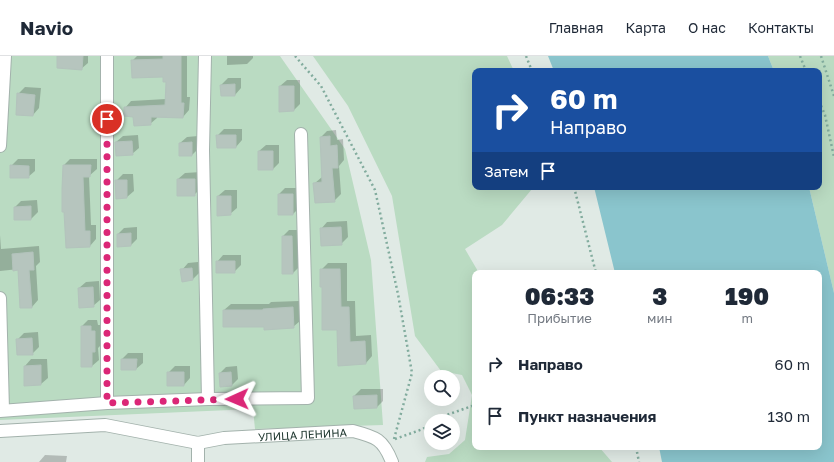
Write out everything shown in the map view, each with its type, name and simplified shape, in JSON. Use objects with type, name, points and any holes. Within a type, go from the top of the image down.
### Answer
[{"type":"street","points":[[0,146],[5,56]]},
{"type":"street","points":[[107,56],[107,403]]},
{"type":"street","points":[[205,56],[203,150],[208,399]]},
{"type":"street","points":[[0,298],[2,410],[107,403],[208,399],[308,398],[301,134]]},
{"type":"street","name":"УЛИЦА ЛЕНИНА","points":[[0,431],[104,425],[198,443],[224,438],[353,431],[388,441]]},
{"type":"street","points":[[388,441],[392,462]]},
{"type":"street","points":[[198,443],[198,462]]},
{"type":"path","points":[[295,56],[321,86],[375,190],[398,294],[412,373],[388,441]]},
{"type":"path","points":[[526,56],[531,68]]},
{"type":"path","points":[[800,56],[805,68]]},
{"type":"path","points":[[821,56],[834,96]]},
{"type":"path","points":[[822,108],[825,115],[834,157]]},
{"type":"path","points":[[575,190],[595,270]]},
{"type":"path","points":[[449,414],[472,406]]},
{"type":"path","points":[[388,441],[424,428]]},
{"type":"path","points":[[637,450],[639,462]]},
{"type":"green space","points":[[0,56],[280,56],[345,149],[371,260],[383,425],[255,429],[253,409],[0,420]]},
{"type":"green space","points":[[313,56],[507,56],[513,68],[472,68],[472,190],[531,190],[502,225],[465,249],[477,270],[472,270],[472,395],[462,375],[460,375],[460,370],[440,370],[415,336],[392,196],[348,106]]},
{"type":"green space","points":[[768,56],[834,56],[834,293],[810,190],[822,190],[822,68],[773,68]]},
{"type":"green space","points":[[472,395],[472,450],[602,450],[612,462],[425,462],[427,457],[449,454],[454,450],[460,450],[460,444],[465,440]]},
{"type":"water","points":[[548,56],[768,56],[773,68],[553,68]]},
{"type":"water","points":[[595,190],[810,190],[834,293],[834,462],[662,462],[660,450],[822,450],[822,270],[614,270]]},
{"type":"building","points":[[57,56],[83,56],[82,70],[57,68]]},
{"type":"building","points":[[163,56],[181,56],[181,103],[184,103],[183,118],[151,117],[151,125],[134,126],[133,117],[124,116],[124,107],[165,105],[166,82],[163,82],[163,77],[132,78],[131,60],[163,59]]},
{"type":"building","points":[[235,84],[235,96],[221,96],[220,85]]},
{"type":"building","points":[[279,86],[294,86],[294,111],[279,112]]},
{"type":"building","points":[[17,93],[35,95],[33,116],[16,115]]},
{"type":"building","points":[[216,135],[236,135],[236,148],[217,148]]},
{"type":"building","points":[[330,136],[330,146],[337,145],[338,168],[332,168],[335,202],[315,203],[313,183],[322,182],[320,137]]},
{"type":"building","points":[[132,141],[133,155],[116,156],[115,142]]},
{"type":"building","points":[[192,142],[192,156],[179,156],[179,143]]},
{"type":"building","points":[[258,151],[273,151],[273,170],[258,170]]},
{"type":"building","points":[[10,165],[29,166],[29,178],[10,178]]},
{"type":"building","points":[[63,165],[91,165],[90,177],[83,177],[85,231],[90,231],[90,247],[66,248],[64,212],[62,212]]},
{"type":"building","points":[[177,179],[195,179],[195,196],[177,196]]},
{"type":"building","points":[[115,180],[127,180],[127,198],[116,199]]},
{"type":"building","points":[[278,194],[293,194],[293,215],[278,215]]},
{"type":"building","points":[[217,196],[231,196],[231,215],[217,216]]},
{"type":"building","points":[[31,206],[31,220],[14,220],[14,207]]},
{"type":"building","points":[[341,227],[342,245],[321,246],[320,228]]},
{"type":"building","points":[[131,233],[131,246],[117,247],[117,234]]},
{"type":"building","points":[[282,236],[292,236],[293,274],[282,274]]},
{"type":"building","points":[[33,252],[34,270],[29,270],[32,308],[20,308],[18,270],[13,271],[12,254]]},
{"type":"building","points":[[216,261],[235,261],[235,273],[216,273]]},
{"type":"building","points":[[192,268],[193,280],[182,282],[180,269]]},
{"type":"building","points":[[320,269],[340,269],[341,307],[349,307],[350,342],[365,341],[366,364],[338,366],[337,330],[322,330],[322,287],[320,287]]},
{"type":"building","points":[[93,287],[94,307],[79,308],[78,288]]},
{"type":"building","points":[[293,307],[294,328],[264,330],[264,327],[223,327],[223,310],[263,310]]},
{"type":"building","points":[[81,326],[91,326],[91,331],[95,331],[95,352],[92,352],[92,367],[81,367]]},
{"type":"building","points":[[32,338],[33,355],[17,355],[16,339]]},
{"type":"building","points":[[121,359],[137,359],[136,370],[121,370]]},
{"type":"building","points":[[41,365],[41,385],[24,386],[24,366]]},
{"type":"building","points":[[167,372],[184,372],[184,386],[167,386]]},
{"type":"building","points":[[231,372],[232,386],[220,387],[219,373]]},
{"type":"building","points":[[377,395],[377,408],[354,409],[353,396]]},
{"type":"route","points":[[107,119],[107,403],[237,399]]}]
